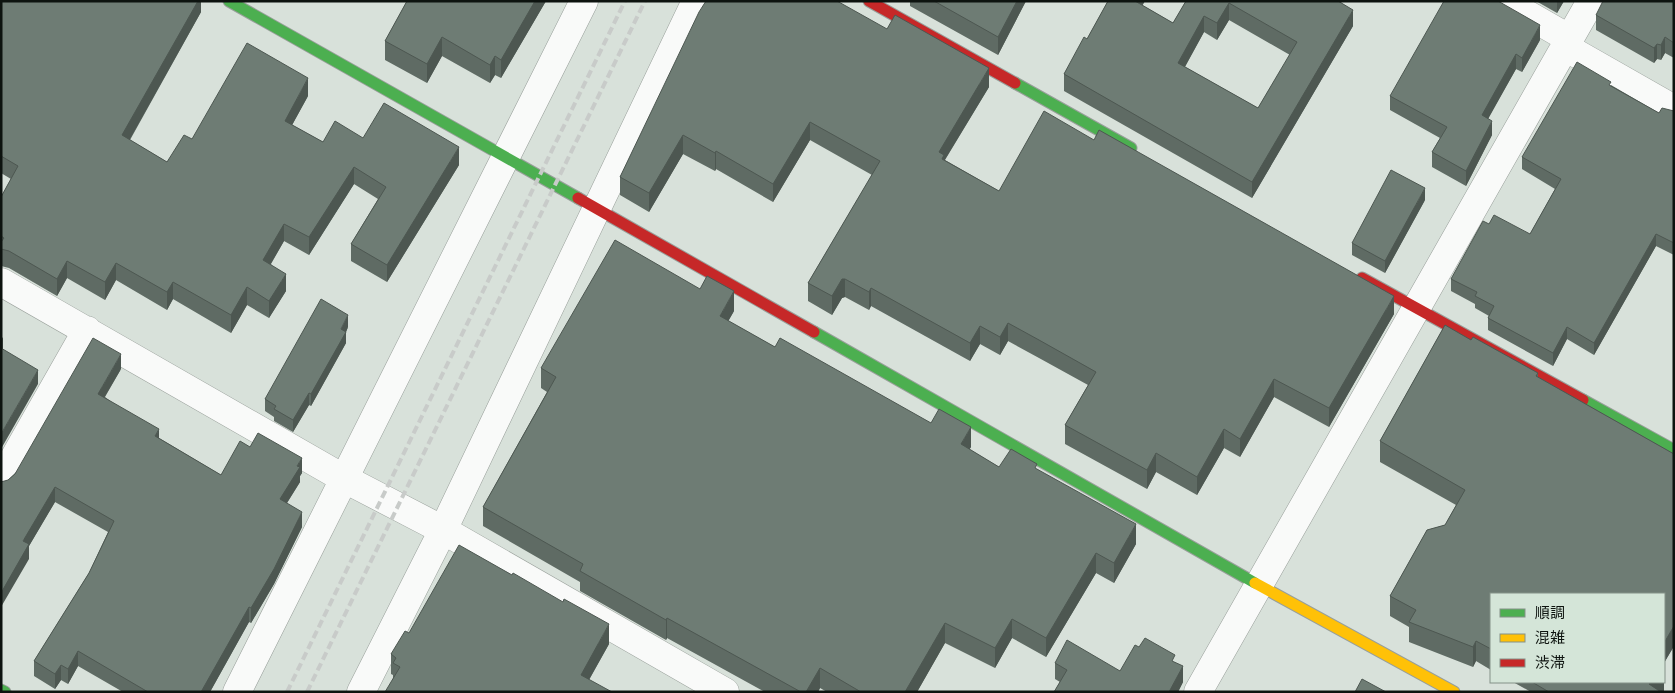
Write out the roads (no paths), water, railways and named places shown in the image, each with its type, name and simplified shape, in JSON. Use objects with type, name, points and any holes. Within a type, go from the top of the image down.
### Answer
[{"type":"street","points":[[229,1],[1258,584],[1454,692]]},
{"type":"street","points":[[237,692],[584,1]]},
{"type":"street","points":[[360,692],[443,530],[696,1]]},
{"type":"street","points":[[870,1],[1139,153]]},
{"type":"street","points":[[1504,1],[1674,109]]},
{"type":"street","points":[[1198,692],[1591,1]]},
{"type":"street","points":[[1348,270],[1674,450]]},
{"type":"street","points":[[1,282],[343,478],[443,530],[725,692]]},
{"type":"street","points":[[1,481],[87,330]]},
{"type":"street","points":[[1,690],[5,692]]},
{"type":"railway","points":[[287,692],[625,1]]},
{"type":"railway","points":[[307,692],[645,1]]}]
